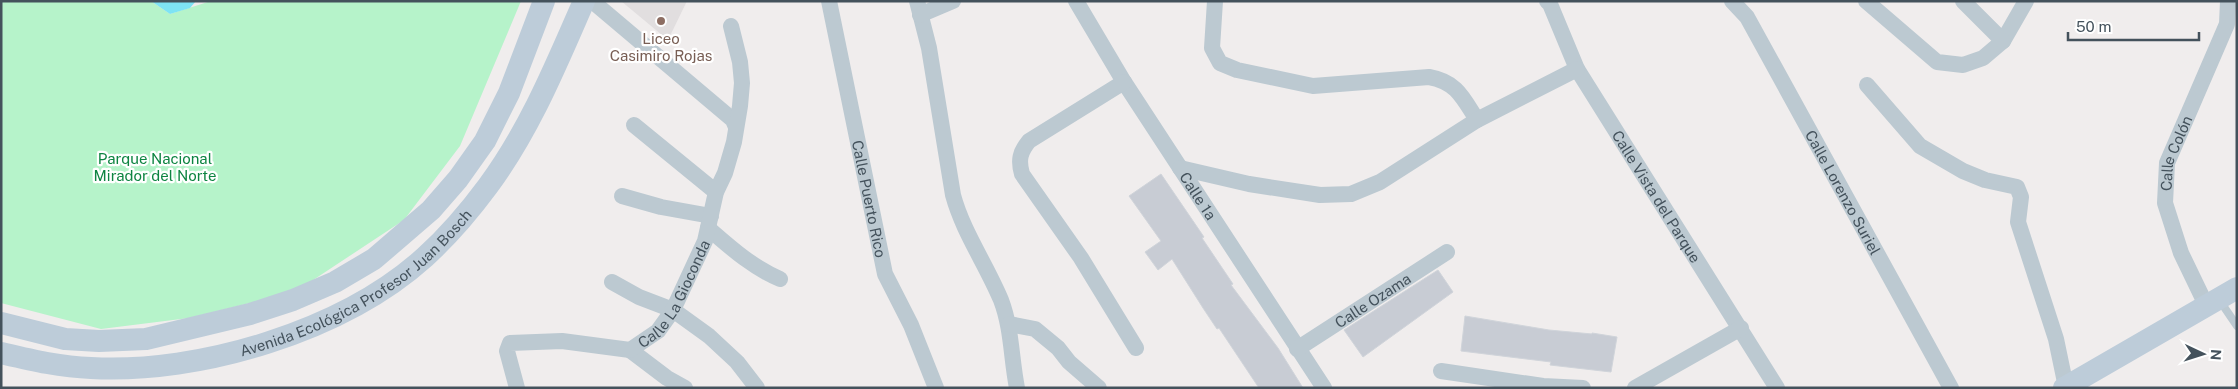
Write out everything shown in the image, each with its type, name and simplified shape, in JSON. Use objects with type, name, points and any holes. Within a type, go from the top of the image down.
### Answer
[{"type":"street","name":"Avenida Ecológica Profesor Juan Bosch","points":[[1,323],[65,339],[99,341],[146,339],[250,314],[293,300],[336,282],[374,259],[431,210],[458,179],[484,141],[509,93],[544,1]]},
{"type":"street","name":"Avenida Ecológica Profesor Juan Bosch","points":[[1,353],[50,365],[124,369],[171,366],[235,352],[273,341],[302,330],[354,305],[393,282],[425,257],[487,187],[520,140],[542,98],[584,1]]},
{"type":"street","points":[[592,1],[734,120],[736,127]]},
{"type":"street","name":"Calle Puerto Rico","points":[[829,1],[885,274],[911,325],[936,388]]},
{"type":"street","points":[[953,1],[918,8],[929,48],[952,195],[958,214],[984,264],[1009,324],[1017,388]]},
{"type":"street","name":"Calle 1a","points":[[1076,1],[1124,82],[1324,388]]},
{"type":"street","points":[[1215,1],[1212,48],[1220,63],[1237,70],[1313,86],[1429,77],[1443,80],[1458,90],[1477,120]]},
{"type":"street","name":"Calle Vista del Parque","points":[[1546,1],[1550,4],[1578,69],[1777,388]]},
{"type":"street","name":"Calle Lorenzo Suriel","points":[[1732,1],[1747,17],[1951,388]]},
{"type":"street","points":[[1866,1],[1938,62],[1963,65],[1983,58],[2003,41],[2026,1]]},
{"type":"street","points":[[1962,1],[2003,41]]},
{"type":"street","name":"Calle Colón","points":[[2221,298],[2180,253],[2166,203],[2166,163],[2227,24],[2228,1]]},
{"type":"street","name":"Calle La Gioconda","points":[[517,388],[507,351],[510,343],[562,341],[630,350],[658,331],[673,310],[702,249],[716,192],[724,173],[736,127],[742,83],[740,62],[731,26]]},
{"type":"street","points":[[1180,168],[1249,184],[1320,194],[1351,194],[1380,182],[1477,120],[1578,69]]},
{"type":"street","points":[[1124,82],[1029,141],[1020,156],[1020,166],[1022,174],[1081,258],[1136,348]]},
{"type":"street","points":[[1867,85],[1920,146],[1963,171],[1985,180],[2017,187],[2021,196],[2018,222],[2056,339],[2065,387],[2221,298]]},
{"type":"street","points":[[634,125],[716,192]]},
{"type":"street","points":[[622,196],[710,222],[737,254],[762,271],[780,279]]},
{"type":"street","name":"Calle Ozama","points":[[1297,348],[1447,252]]},
{"type":"street","points":[[612,282],[639,297],[673,310],[720,346],[737,362],[756,388]]},
{"type":"street","points":[[1009,324],[1035,329],[1058,348],[1069,362],[1099,388]]},
{"type":"street","points":[[1635,388],[1741,328]]},
{"type":"street","points":[[630,350],[667,378],[685,388]]},
{"type":"street","points":[[1441,371],[1542,387],[1583,388]]},
{"type":"lane","points":[[2221,298],[2237,326]]},
{"type":"shaded area","name":"Liceo Casimiro Rojas","points":[[621,1],[687,1],[668,40]]},
{"type":"green space","name":"Parque Nacional Mirador del Norte","points":[[1,1],[151,1],[170,14],[211,1],[521,1],[460,146],[404,220],[295,292],[189,318],[101,329],[1,303]]},
{"type":"water","points":[[151,1],[196,1],[190,8],[170,14]]},
{"type":"building","points":[[1161,174],[1204,237],[1202,238],[1233,284],[1231,285],[1278,348],[1303,388],[1259,388],[1219,328],[1217,329],[1172,259],[1158,270],[1145,252],[1161,241],[1129,196]]},
{"type":"building","points":[[1438,270],[1453,292],[1363,357],[1344,330]]},
{"type":"building","points":[[1465,316],[1549,330],[1617,337],[1611,372],[1550,365],[1551,362],[1461,351]]},
{"type":"place","name":"Liceo Casimiro Rojas","points":[[661,21]]}]
